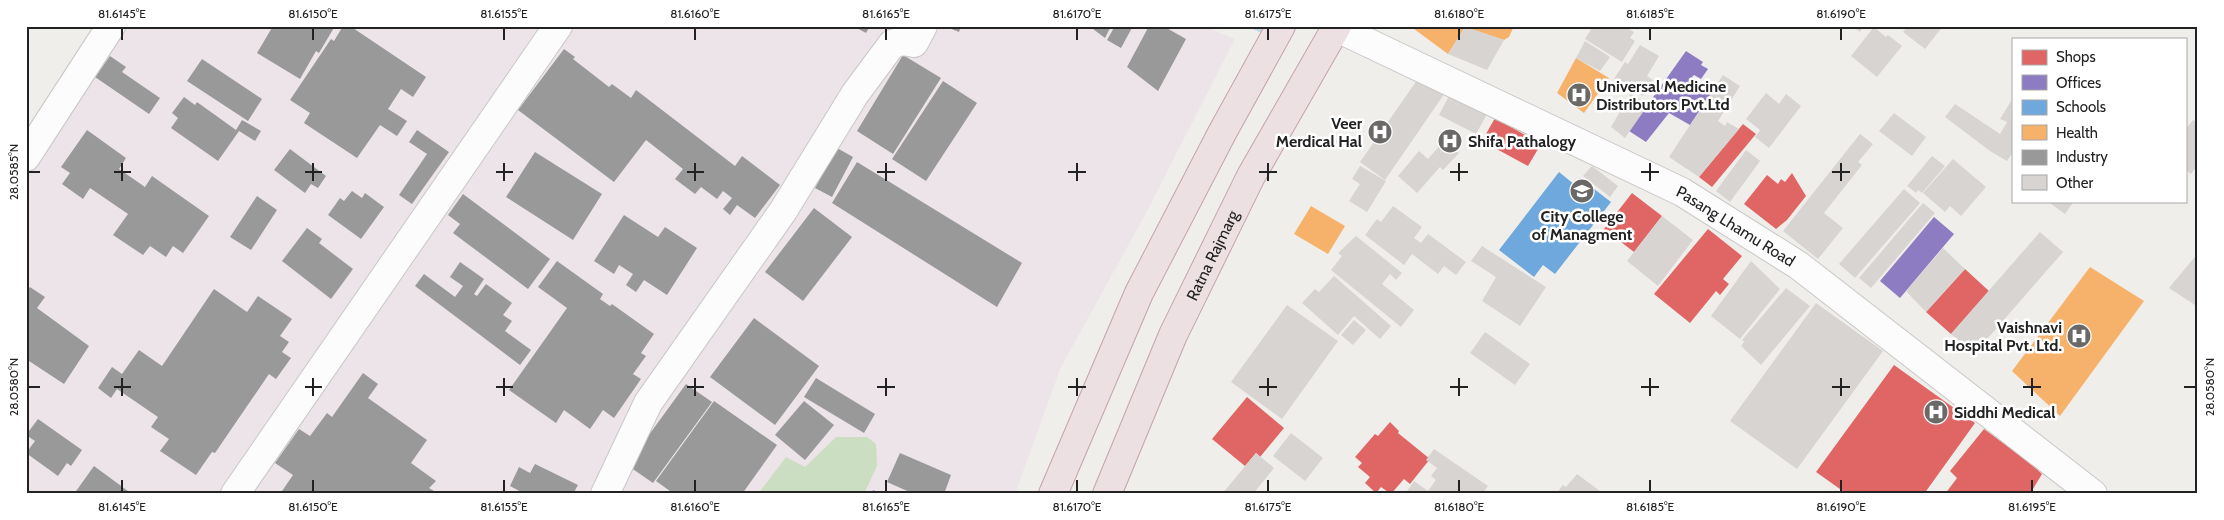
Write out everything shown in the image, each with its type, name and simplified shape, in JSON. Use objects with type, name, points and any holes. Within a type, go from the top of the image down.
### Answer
[{"type":"highway","points":[[1053,494],[1139,293],[1222,133],[1281,26]]},
{"type":"highway","name":"Ratna Rajmarg","points":[[1107,494],[1182,317],[1251,176],[1335,27]]},
{"type":"street","points":[[26,157],[112,26]]},
{"type":"street","points":[[235,494],[558,26]]},
{"type":"street","points":[[605,494],[648,403],[783,211],[855,94],[892,44],[902,41],[914,43],[923,26]]},
{"type":"street","name":"Pasang Lhamu Road","points":[[1335,27],[1682,192],[1798,265],[2093,494]]},
{"type":"shaded area","points":[[99,26],[1203,26],[1235,39],[1145,215],[1061,367],[1015,494],[26,494],[26,129]]},
{"type":"green space","points":[[836,437],[867,437],[876,444],[877,466],[864,494],[758,494],[786,457],[805,467]]},
{"type":"building: Shops","points":[[1495,118],[1541,144],[1528,166],[1482,141]]},
{"type":"building: Shops","points":[[1743,124],[1756,134],[1712,187],[1699,177]]},
{"type":"building: Shops","points":[[1792,173],[1806,196],[1787,220],[1776,229],[1744,204],[1767,175],[1778,184],[1781,179],[1785,182]]},
{"type":"building: Shops","points":[[1632,193],[1662,216],[1634,252],[1604,229]]},
{"type":"building: Shops","points":[[1708,229],[1742,256],[1723,279],[1729,284],[1720,295],[1716,291],[1690,323],[1654,294]]},
{"type":"building: Shops","points":[[1965,269],[1989,291],[1951,334],[1926,312]]},
{"type":"building: Shops","points":[[1894,365],[1975,423],[1924,494],[1847,494],[1816,472]]},
{"type":"building: Shops","points":[[1247,397],[1284,428],[1260,457],[1256,453],[1245,466],[1212,439]]},
{"type":"building: Shops","points":[[1390,422],[1399,431],[1398,433],[1430,459],[1410,484],[1404,479],[1391,494],[1381,487],[1376,493],[1365,483],[1370,477],[1358,467],[1362,463],[1355,457],[1375,434],[1378,436]]},
{"type":"building: Shops","points":[[1984,429],[2032,464],[2042,474],[2030,494],[1945,494],[1957,478],[1950,471]]},
{"type":"building: Offices","points":[[1686,51],[1703,62],[1701,65],[1708,69],[1701,79],[1694,75],[1692,77],[1713,91],[1690,125],[1669,113],[1646,142],[1629,131]]},
{"type":"building: Offices","points":[[1934,217],[1954,234],[1900,298],[1880,281]]},
{"type":"building: Schools","points":[[1559,172],[1575,185],[1580,178],[1611,202],[1555,274],[1543,265],[1534,277],[1499,250]]},
{"type":"building: Health","points":[[1410,26],[1514,26],[1509,37],[1504,40],[1465,27],[1448,54]]},
{"type":"building: Health","points":[[1576,58],[1609,78],[1584,113],[1557,93]]},
{"type":"building: Health","points":[[1311,206],[1345,226],[1328,254],[1294,234]]},
{"type":"building: Health","name":"Vaishnavi Hospital Pvt. Ltd.","points":[[2090,267],[2144,301],[2060,416],[2012,371]]},
{"type":"building: Industry","points":[[273,26],[335,26],[319,53],[316,51],[300,79],[257,53]]},
{"type":"building: Industry","points":[[343,26],[350,26],[426,77],[413,97],[401,89],[388,109],[407,121],[397,136],[380,125],[357,158],[304,123],[310,113],[290,100],[331,39],[334,41]]},
{"type":"building: Industry","points":[[853,26],[870,26],[866,33]]},
{"type":"building: Industry","points":[[944,26],[961,26],[959,32]]},
{"type":"building: Industry","points":[[1089,26],[1111,26],[1105,38]]},
{"type":"building: Industry","points":[[1115,26],[1133,26],[1121,48],[1107,40]]},
{"type":"building: Industry","points":[[1149,26],[1163,26],[1186,39],[1158,91],[1127,67]]},
{"type":"building: Industry","points":[[564,49],[575,57],[573,59],[609,87],[612,84],[631,98],[636,90],[735,166],[742,156],[780,185],[755,218],[737,205],[730,215],[723,209],[732,198],[723,191],[717,199],[701,187],[695,194],[675,179],[683,169],[646,140],[614,182],[518,110]]},
{"type":"building: Industry","points":[[903,55],[941,78],[893,154],[857,131]]},
{"type":"building: Industry","points":[[110,56],[126,67],[122,72],[160,98],[149,114],[95,77]]},
{"type":"building: Industry","points":[[202,59],[262,99],[248,121],[187,81]]},
{"type":"building: Industry","points":[[943,81],[977,103],[926,181],[892,159]]},
{"type":"building: Industry","points":[[184,97],[195,105],[197,102],[236,130],[242,120],[261,131],[255,141],[239,131],[218,161],[171,128],[178,118],[172,113]]},
{"type":"building: Industry","points":[[87,130],[126,158],[119,169],[145,187],[152,176],[209,216],[183,253],[173,246],[166,257],[150,246],[143,255],[113,235],[128,214],[90,188],[83,199],[62,184],[70,173],[61,167]]},
{"type":"building: Industry","points":[[417,130],[449,152],[412,204],[399,195],[427,154],[409,142]]},
{"type":"building: Industry","points":[[837,148],[853,157],[832,197],[815,188]]},
{"type":"building: Industry","points":[[290,149],[326,176],[318,188],[311,184],[305,193],[274,170]]},
{"type":"building: Industry","points":[[535,152],[602,194],[573,240],[506,197]]},
{"type":"building: Industry","points":[[857,162],[1022,263],[997,307],[832,203]]},
{"type":"building: Industry","points":[[352,191],[362,198],[365,193],[384,207],[361,239],[328,215],[340,198],[344,201]]},
{"type":"building: Industry","points":[[463,194],[550,259],[528,289],[453,233],[460,224],[448,215]]},
{"type":"building: Industry","points":[[257,196],[277,210],[251,250],[230,237]]},
{"type":"building: Industry","points":[[814,208],[852,237],[803,301],[765,272]]},
{"type":"building: Industry","points":[[624,215],[658,237],[665,227],[697,248],[667,295],[644,280],[636,292],[626,285],[633,274],[619,265],[614,274],[594,261]]},
{"type":"building: Industry","points":[[307,228],[322,239],[319,243],[353,269],[331,299],[282,261]]},
{"type":"building: Industry","points":[[557,261],[603,294],[600,299],[610,306],[612,304],[654,334],[641,353],[646,356],[633,374],[641,379],[614,418],[603,410],[590,429],[564,410],[556,423],[509,390],[567,308],[538,287]]},
{"type":"building: Industry","points":[[460,262],[484,279],[474,294],[477,296],[486,284],[512,303],[503,315],[512,321],[505,331],[531,350],[520,365],[415,286],[424,274],[455,297],[463,286],[450,277]]},
{"type":"building: Industry","points":[[30,287],[45,297],[37,308],[89,346],[64,384],[26,359],[26,293]]},
{"type":"building: Industry","points":[[214,289],[247,312],[258,296],[292,319],[280,336],[289,342],[282,352],[291,358],[276,379],[269,374],[215,453],[212,452],[196,475],[160,451],[169,439],[151,427],[158,417],[117,389],[111,398],[98,388],[112,367],[122,374],[139,350],[162,366]]},
{"type":"building: Industry","points":[[754,318],[819,366],[775,425],[710,377]]},
{"type":"building: Industry","points":[[363,373],[378,384],[368,398],[427,440],[411,463],[436,481],[429,488],[439,494],[280,494],[293,475],[275,463],[299,429],[310,436],[327,413],[332,417]]},
{"type":"building: Industry","points":[[816,378],[875,414],[864,433],[804,397]]},
{"type":"building: Industry","points":[[686,384],[712,402],[653,483],[627,465]]},
{"type":"building: Industry","points":[[714,401],[777,445],[742,494],[674,494],[656,481]]},
{"type":"building: Industry","points":[[804,401],[834,425],[805,460],[775,435]]},
{"type":"building: Industry","points":[[38,419],[82,450],[71,466],[67,463],[58,476],[26,453],[35,441],[26,435]]},
{"type":"building: Industry","points":[[900,453],[951,475],[944,494],[914,494],[887,482]]},
{"type":"building: Industry","points":[[535,464],[578,485],[573,494],[525,494],[510,486],[519,467],[530,473]]},
{"type":"building: Industry","points":[[94,466],[132,494],[74,494]]},
{"type":"building: Industry","points":[[873,490],[883,494],[871,494]]},
{"type":"building: Other","points":[[1593,26],[1624,26],[1634,32],[1630,38],[1635,41],[1622,62],[1585,39]]},
{"type":"building: Other","points":[[1852,26],[1863,26],[1860,32]]},
{"type":"building: Other","points":[[1908,26],[1943,26],[1925,49],[1903,32]]},
{"type":"building: Other","points":[[1465,27],[1504,40],[1487,70],[1448,54]]},
{"type":"building: Other","points":[[1874,27],[1886,37],[1888,35],[1902,46],[1877,77],[1851,56]]},
{"type":"building: Other","points":[[1585,41],[1610,57],[1600,71],[1576,58]]},
{"type":"building: Other","points":[[1640,45],[1659,56],[1647,76],[1653,80],[1643,96],[1614,79],[1625,62],[1628,64]]},
{"type":"building: Other","points":[[1422,73],[1447,90],[1385,180],[1360,162]]},
{"type":"building: Other","points":[[1723,75],[1740,86],[1718,121],[1725,126],[1727,122],[1739,129],[1699,177],[1669,157]]},
{"type":"building: Other","points":[[1631,93],[1648,105],[1625,138],[1611,127]]},
{"type":"building: Other","points":[[1766,93],[1779,104],[1786,94],[1801,106],[1769,148],[1755,137],[1760,130],[1746,119]]},
{"type":"building: Other","points":[[1450,94],[1487,114],[1476,134],[1439,115]]},
{"type":"building: Other","points":[[2011,101],[2012,154],[2007,161],[1990,151],[1945,117],[1955,104],[2000,134],[2007,122],[2000,119]]},
{"type":"building: Other","points":[[1894,113],[1926,137],[1912,156],[1879,131]]},
{"type":"building: Other","points":[[2193,120],[2198,124],[2198,165],[2191,174],[2186,170],[2186,129]]},
{"type":"building: Other","points":[[1860,134],[1873,144],[1858,162],[1862,165],[1824,213],[1843,228],[1818,259],[1783,231]]},
{"type":"building: Other","points":[[1444,141],[1459,153],[1443,170],[1440,167],[1417,193],[1398,176],[1419,151],[1428,159]]},
{"type":"building: Other","points":[[1746,150],[1760,161],[1730,202],[1716,191]]},
{"type":"building: Other","points":[[1932,156],[1945,166],[1922,193],[1918,190],[1916,193],[1907,186]]},
{"type":"building: Other","points":[[1953,159],[1986,187],[1961,216],[1950,206],[1945,212],[1923,193]]},
{"type":"building: Other","points":[[1360,166],[1386,181],[1367,212],[1349,201],[1360,184],[1352,179]]},
{"type":"building: Other","points":[[1592,166],[1618,186],[1610,197],[1583,176]]},
{"type":"building: Other","points":[[1904,189],[1920,203],[1855,278],[1839,264]]},
{"type":"building: Other","points":[[2048,202],[2073,202],[2065,214]]},
{"type":"building: Other","points":[[1923,203],[1935,213],[1871,288],[1859,278]]},
{"type":"building: Other","points":[[1393,206],[1422,227],[1414,238],[1421,243],[1428,234],[1466,262],[1456,275],[1444,266],[1438,274],[1412,254],[1404,265],[1365,235],[1377,219],[1381,222]]},
{"type":"building: Other","points":[[1662,216],[1693,240],[1658,286],[1627,261]]},
{"type":"building: Other","points":[[2040,232],[2063,252],[1974,354],[1951,334]]},
{"type":"building: Other","points":[[1356,236],[1402,273],[1396,280],[1390,274],[1382,284],[1414,310],[1401,327],[1331,270],[1342,256],[1338,253]]},
{"type":"building: Other","points":[[1482,246],[1546,287],[1520,326],[1482,301],[1496,277],[1471,261]]},
{"type":"building: Other","points":[[1943,248],[1965,269],[1926,312],[1906,291]]},
{"type":"building: Other","points":[[2198,253],[2198,307],[2169,288]]},
{"type":"building: Other","points":[[1751,261],[1780,289],[1740,339],[1711,316]]},
{"type":"building: Other","points":[[1334,276],[1391,326],[1380,339],[1354,316],[1338,335],[1302,303],[1315,289],[1319,292]]},
{"type":"building: Other","points":[[1786,288],[1810,306],[1761,365],[1741,346],[1744,342],[1742,340]]},
{"type":"building: Other","points":[[1816,303],[1883,351],[1797,469],[1730,421]]},
{"type":"building: Other","points":[[1287,305],[1338,341],[1282,419],[1231,382]]},
{"type":"building: Other","points":[[1354,320],[1366,330],[1353,345],[1341,335]]},
{"type":"building: Other","points":[[1485,332],[1530,364],[1515,385],[1470,353]]},
{"type":"building: Other","points":[[1291,433],[1323,458],[1305,481],[1273,456]]},
{"type":"building: Other","points":[[1434,449],[1488,486],[1482,494],[1405,494],[1414,481],[1428,491],[1436,480],[1431,476],[1437,468],[1426,460]]},
{"type":"building: Other","points":[[1256,453],[1274,468],[1253,494],[1222,494]]},
{"type":"building: Other","points":[[1577,474],[1604,494],[1556,494],[1563,485],[1566,487]]},
{"type":"waterway","points":[[1256,26],[1269,32]]},
{"type":"place","name":"Universal Medicine Distributors Pvt.Ltd","points":[[1579,95]]},
{"type":"place","name":"Veer Merdical Hal","points":[[1380,132]]},
{"type":"place","name":"Shifa Pathalogy","points":[[1450,141]]},
{"type":"place","name":"City College of Managment","points":[[1582,191]]},
{"type":"place","name":"Vaishnavi Hospital Pvt. Ltd.","points":[[2079,336]]},
{"type":"place","name":"Siddhi Medical","points":[[1936,412]]}]
